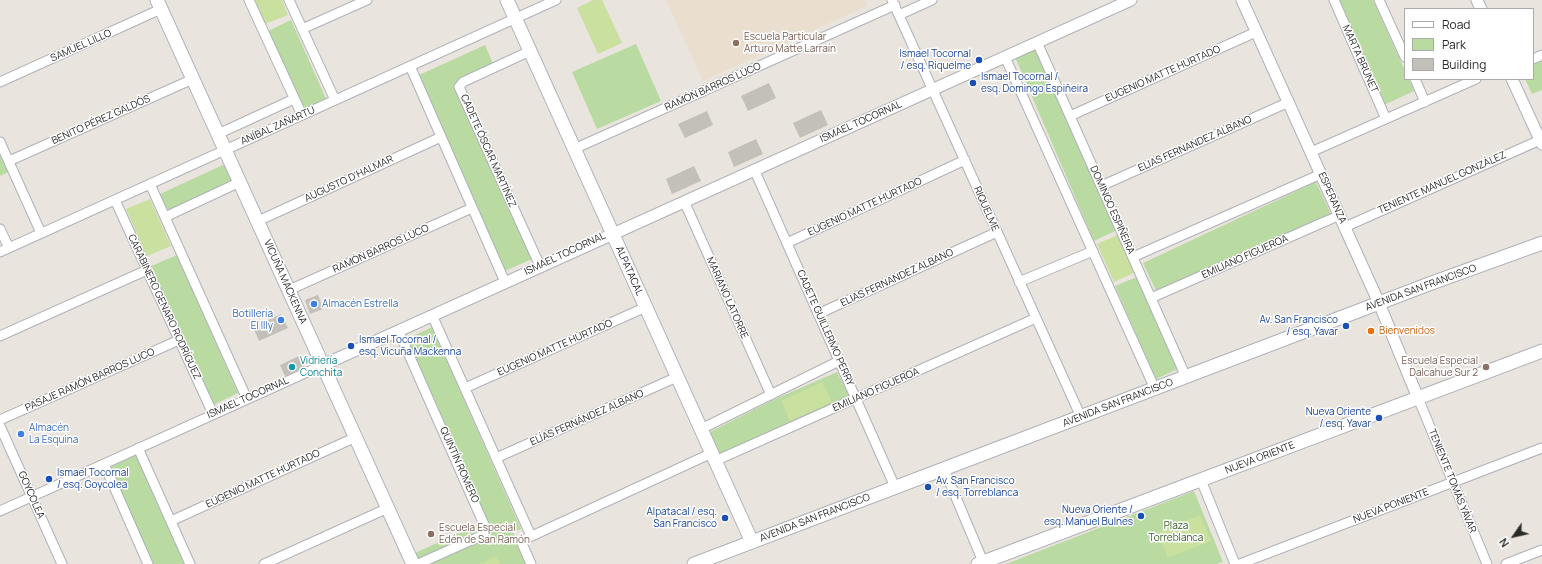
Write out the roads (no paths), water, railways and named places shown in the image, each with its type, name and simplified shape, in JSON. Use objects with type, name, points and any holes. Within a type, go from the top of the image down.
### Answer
[{"type":"main road","name":"ALPATACAL","points":[[507,0],[752,542]]},
{"type":"main road","name":"VICUÑA MACKENNA","points":[[159,4],[413,564]]},
{"type":"main road","name":"AVENIDA SAN FRANCISCO","points":[[694,564],[1379,303],[1542,243]]},
{"type":"main road","name":"NUEVA ORIENTE","points":[[982,563],[1542,351]]},
{"type":"street","points":[[249,0],[302,115]]},
{"type":"street","points":[[289,0],[335,100]]},
{"type":"street","points":[[302,29],[367,0]]},
{"type":"street","name":"ANÍBAL ZAÑARTU","points":[[4,250],[556,0]]},
{"type":"street","points":[[899,15],[932,0]]},
{"type":"street","name":"ISMAEL TOCORNAL","points":[[0,511],[612,233],[1006,57],[1113,4],[1131,0]]},
{"type":"street","name":"ESPERANZA","points":[[1242,0],[1379,303],[1418,398]]},
{"type":"street","name":"MARTA BRUNET","points":[[1334,0],[1386,119]]},
{"type":"street","points":[[1379,0],[1404,55]]},
{"type":"street","name":"RIQUELME","points":[[894,3],[1080,417]]},
{"type":"street","name":"RAMÓN BARROS LUCO","points":[[574,149],[894,3]]},
{"type":"street","name":"SAMUEL LILLO","points":[[0,82],[159,4]]},
{"type":"street","name":"EUGENIO MATTE HURTADO","points":[[1070,116],[1256,32]]},
{"type":"street","name":"DOMINGO ESPIÑEIRA","points":[[1037,42],[1186,377]]},
{"type":"street","name":"CADETE ÓSCAR MARTÍNEZ","points":[[530,51],[462,82],[459,87],[540,266]]},
{"type":"street","points":[[1006,57],[1155,388]]},
{"type":"street","points":[[410,66],[505,282]]},
{"type":"street","name":"BENITO PÉREZ GALDÓS","points":[[9,161],[193,79]]},
{"type":"street","points":[[1415,80],[1425,102]]},
{"type":"street","points":[[1311,152],[1474,80]]},
{"type":"street","points":[[1512,80],[1541,142]]},
{"type":"street","name":"ANÍBAL ZAÑARTU","points":[[218,134],[294,99]]},
{"type":"street","name":"ELIAS FERNANDEZ ALBANO","points":[[1101,186],[1288,102]]},
{"type":"street","name":"AUGUSTO D'HALMAR","points":[[258,221],[441,137]]},
{"type":"street","points":[[0,142],[42,233]]},
{"type":"street","name":"TENIENTE MANUEL GONZÁLEZ","points":[[1345,227],[1541,142]]},
{"type":"street","name":"EUGENIO MATTE HURTADO","points":[[787,243],[965,160]]},
{"type":"street","name":"CADETE GUILLERMO PERRY","points":[[754,169],[896,487]]},
{"type":"street","points":[[1133,257],[1321,174]]},
{"type":"street","points":[[165,217],[240,182]]},
{"type":"street","points":[[150,184],[246,399]]},
{"type":"street","name":"CARABINERO GENARO RODRÍGUEZ","points":[[115,200],[214,414]]},
{"type":"street","name":"MARIANO LATORRE","points":[[684,201],[771,395]]},
{"type":"street","name":"RAMÓN BARROS LUCO","points":[[289,290],[472,208]]},
{"type":"street","name":"EMILIANO FIGUEROA","points":[[1151,298],[1340,215]]},
{"type":"street","points":[[0,230],[4,250]]},
{"type":"street","name":"ELIAS FERNANDEZ ALBANO","points":[[818,314],[997,232]]},
{"type":"street","points":[[1019,282],[1093,251]]},
{"type":"street","points":[[0,336],[147,270]]},
{"type":"street","name":"EUGENIO MATTE HURTADO","points":[[465,388],[646,308]]},
{"type":"street","points":[[432,315],[531,536]]},
{"type":"street","name":"EMILIANO FIGUEROA","points":[[531,564],[521,540],[714,457],[856,400],[1036,318]]},
{"type":"street","name":"QUINTÍN ROMERO","points":[[398,330],[486,528],[483,535],[418,564]]},
{"type":"street","name":"PASAJE RAMÓN BARROS LUCO","points":[[0,420],[179,340]]},
{"type":"street","points":[[701,429],[839,362]]},
{"type":"street","name":"ELÍAS FERNÁNDEZ ALBANO","points":[[496,458],[677,377]]},
{"type":"street","name":"TENIENTE TOMÁS YÁVAR","points":[[1418,398],[1486,564]]},
{"type":"street","name":"GOYCOLEA","points":[[0,426],[62,564]]},
{"type":"street","name":"EUGENIO MATTE HURTADO","points":[[171,521],[356,437]]},
{"type":"street","points":[[138,448],[190,564]]},
{"type":"street","name":"NUEVA PONIENTE","points":[[1240,564],[1542,448]]},
{"type":"street","points":[[104,464],[148,564]]},
{"type":"street","points":[[944,469],[982,563]]},
{"type":"street","points":[[1201,480],[1235,564]]},
{"type":"street","points":[[264,564],[388,508]]},
{"type":"street","points":[[1506,564],[1542,550]]},
{"type":"place","name":"Escuela Particular Arturo Matte Larraín","points":[[736,43]]},
{"type":"place","name":"Ismael Tocornal / esq. Riquelme","points":[[979,60]]},
{"type":"place","name":"Ismael Tocornal / esq. Domingo Espiñeira","points":[[973,83]]},
{"type":"place","name":"Almacén Estrella","points":[[314,304]]},
{"type":"place","name":"Botillería El Illy","points":[[281,320]]},
{"type":"place","name":"Av. San Francisco / esq. Yavar","points":[[1346,326]]},
{"type":"place","name":"Bienvenidos","points":[[1371,331]]},
{"type":"place","name":"Ismael Tocornal / esq. Vicuña Mackenna","points":[[351,346]]},
{"type":"place","name":"Vidriería Conchita","points":[[292,367]]},
{"type":"place","name":"Escuela Especial Dalcahue Sur 2","points":[[1486,367]]},
{"type":"place","name":"Nueva Oriente / esq. Yavar","points":[[1379,418]]},
{"type":"place","name":"Almacén La Esquina","points":[[21,434]]},
{"type":"place","name":"Ismael Tocornal / esq. Goycolea","points":[[49,479]]},
{"type":"place","name":"Av. San Francisco / esq. Torreblanca","points":[[928,487]]},
{"type":"place","name":"Nueva Oriente / esq. Manuel Bulnes","points":[[1141,516]]},
{"type":"place","name":"Alpatacal / esq. San Francisco","points":[[725,518]]},
{"type":"place","name":"Escuela Especial Edén de San Ramón","points":[[431,534]]},
{"type":"park label","name":"Plaza Torreblanca","points":[[1176,532]]}]
